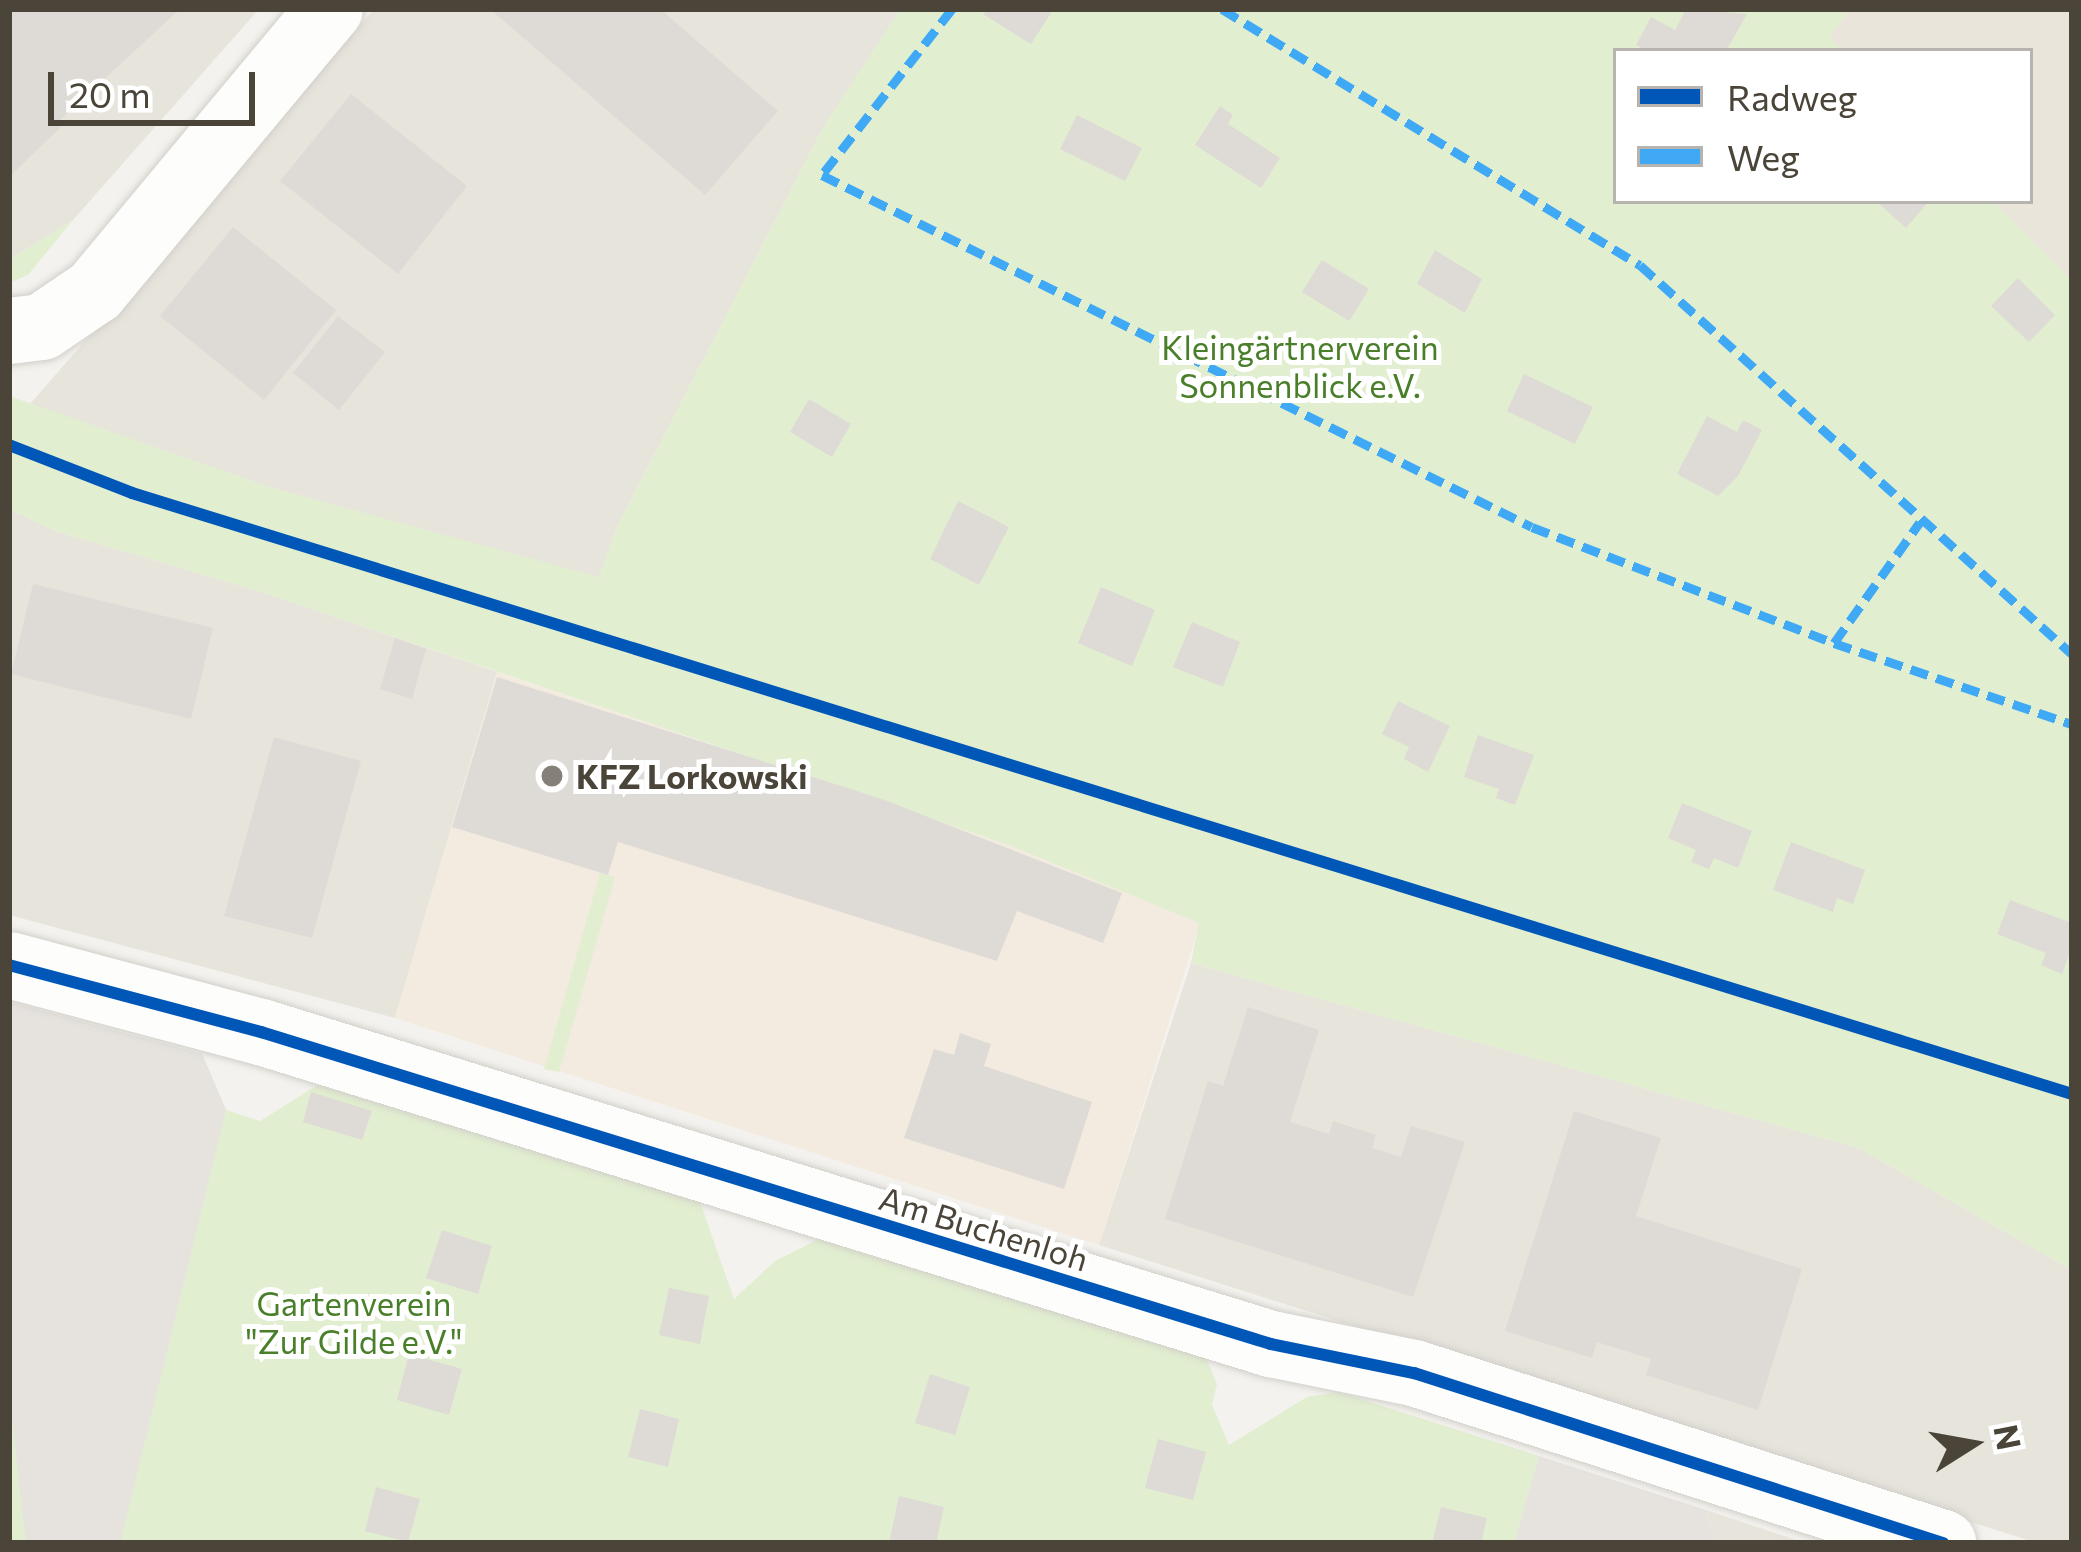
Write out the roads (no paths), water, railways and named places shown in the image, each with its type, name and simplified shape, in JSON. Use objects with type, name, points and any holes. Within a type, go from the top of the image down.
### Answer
[{"type":"street","points":[[9,331],[42,327],[95,291],[330,9]]},
{"type":"street","name":"Am Buchenloh","points":[[9,965],[261,1032],[1271,1344],[1414,1373],[1942,1543]]},
{"type":"place","name":"KFZ Lorkowski","points":[[552,776]]},
{"type":"park label","name":"Kleingärtnerverein Sonnenblick e.V.","points":[[1300,366]]},
{"type":"park label","name":"Gartenverein \"Zur Gilde e.V.\"","points":[[354,1322]]}]
